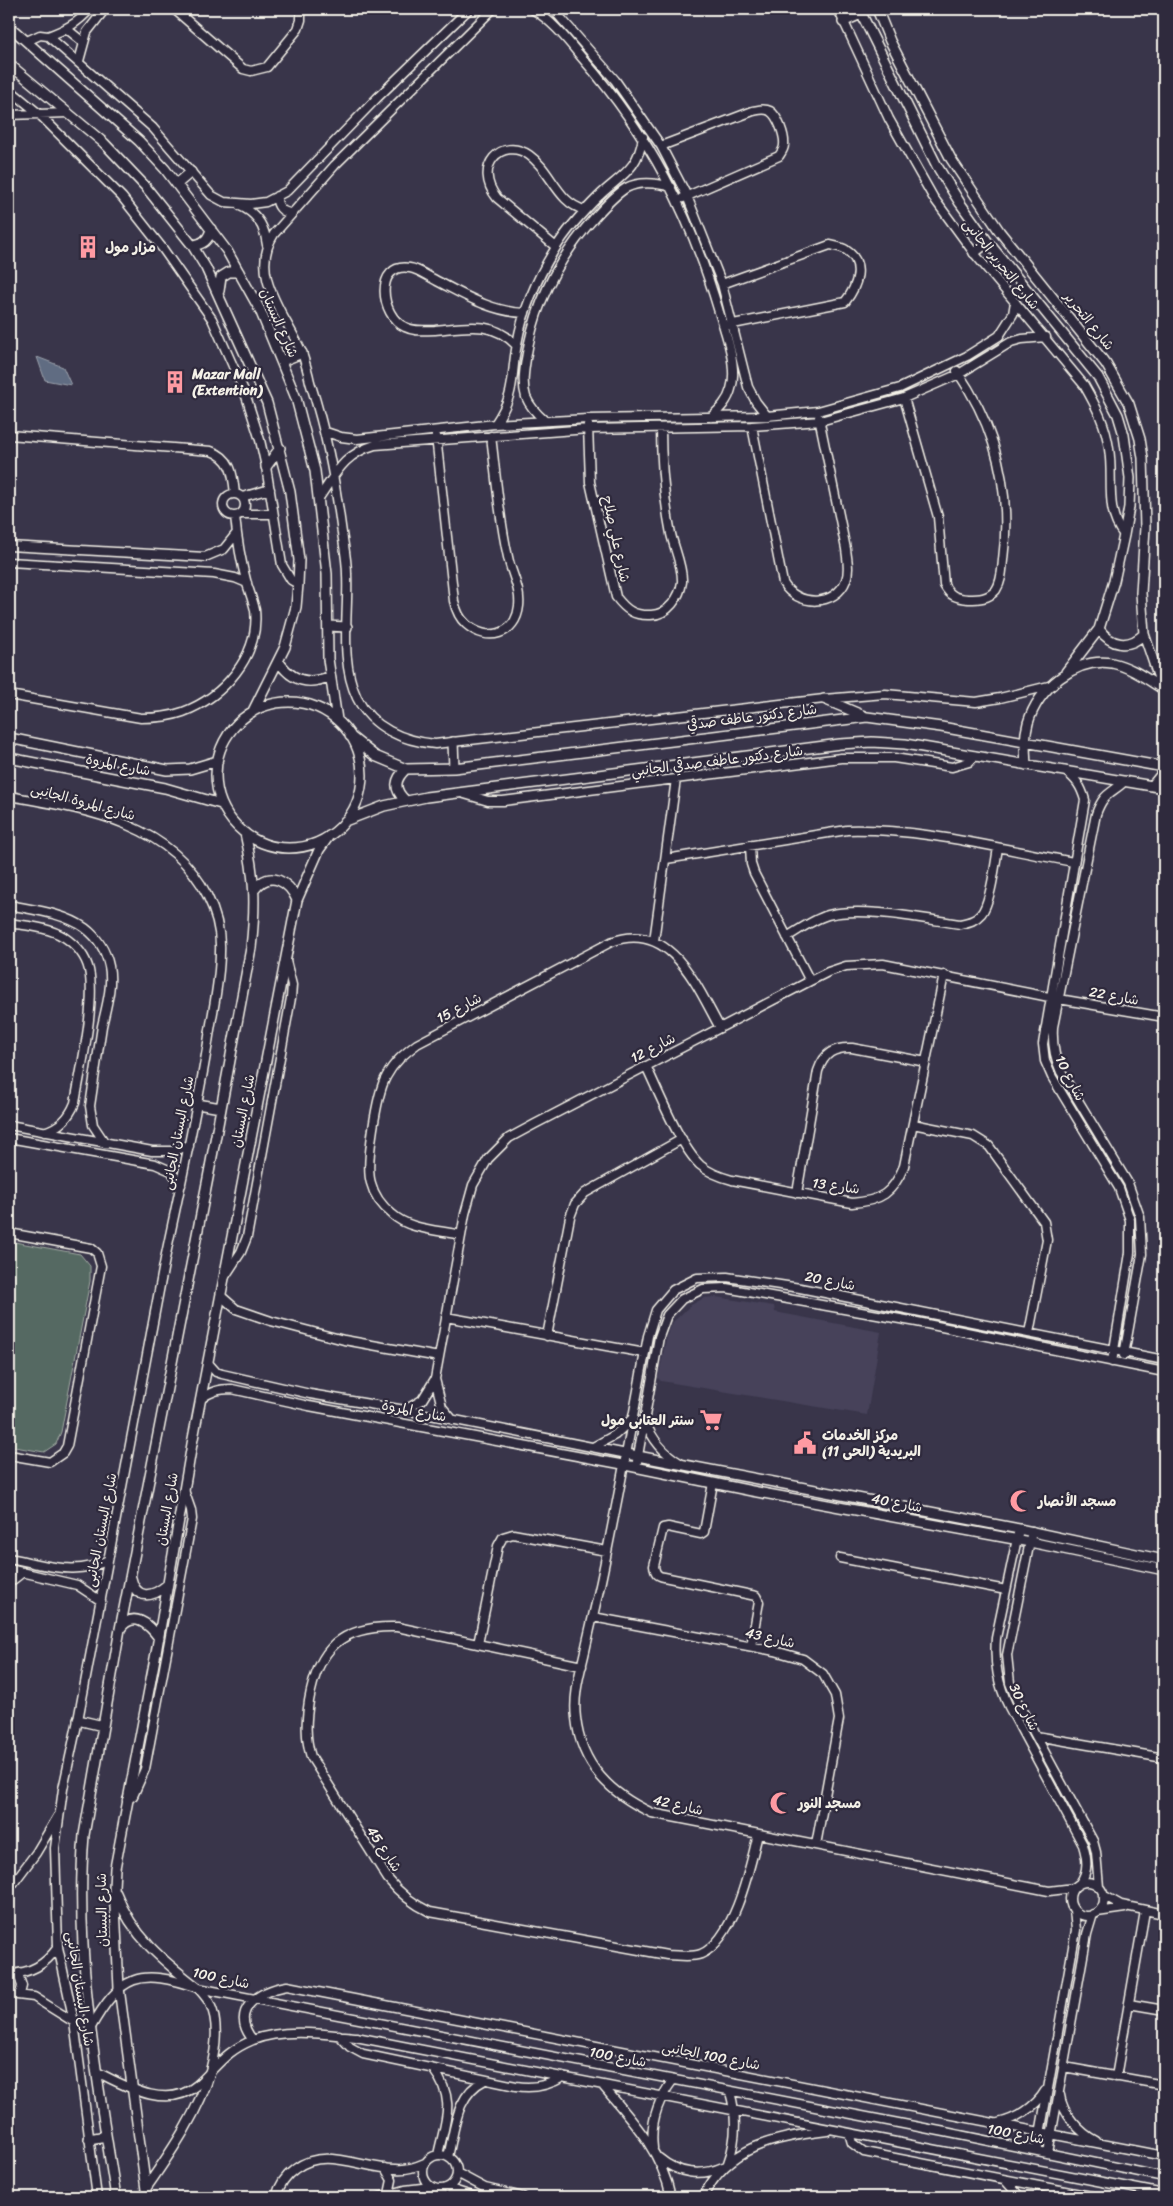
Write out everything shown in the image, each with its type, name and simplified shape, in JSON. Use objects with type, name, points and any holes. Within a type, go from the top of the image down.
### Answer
[{"type":"street","points":[[27,41],[40,35],[48,36],[67,29],[78,22],[90,9]]},
{"type":"street","points":[[78,62],[83,42],[93,22],[104,9]]},
{"type":"street","points":[[174,9],[243,69],[251,71],[267,67],[298,29],[301,20],[301,9]]},
{"type":"street","points":[[48,36],[153,128],[211,195],[224,202],[236,204],[266,202],[287,191],[385,90],[469,9]]},
{"type":"street","points":[[267,245],[335,164],[493,9]]},
{"type":"street","points":[[532,9],[543,15],[554,26],[604,83],[643,137],[678,201],[699,250],[724,326],[734,372],[732,389],[724,405],[711,417]]},
{"type":"street","points":[[553,9],[616,80],[661,146],[687,196],[722,284],[748,387],[756,402],[767,416]]},
{"type":"street","name":"شارع التحرير الجانبى","points":[[838,9],[889,119],[928,189],[974,253],[1046,337],[1084,385],[1096,405],[1105,428],[1110,451],[1113,518],[1124,535]]},
{"type":"street","name":"شارع التحرير","points":[[877,9],[890,41],[951,158],[1000,232],[1106,364],[1129,404],[1138,430],[1143,458],[1145,527],[1141,593],[1144,634],[1164,691]]},
{"type":"street","points":[[843,22],[860,11]]},
{"type":"street","name":"شارع التحرير","points":[[860,11],[937,166],[988,242],[1085,360],[1109,395],[1124,435],[1128,456],[1129,507],[1114,581],[1099,629],[1066,672],[1033,710],[1025,742],[1026,765]]},
{"type":"street","points":[[554,26],[562,19]]},
{"type":"street","name":"شارع البستان","points":[[9,26],[139,141],[177,184],[211,229],[239,272],[260,310],[282,362],[303,422],[319,498],[327,574],[330,676],[337,720]]},
{"type":"street","points":[[67,29],[83,42]]},
{"type":"street","points":[[9,64],[104,143],[192,245],[206,268],[267,403],[290,492],[299,560],[298,584],[291,629],[279,662],[253,711]]},
{"type":"street","points":[[9,89],[38,113],[122,197],[163,249],[212,319],[245,393],[266,467],[282,565],[291,580],[298,584]]},
{"type":"street","points":[[385,90],[396,103]]},
{"type":"street","points":[[661,146],[761,109],[769,111],[775,116],[784,145],[779,156],[678,201]]},
{"type":"street","points":[[9,115],[68,113]]},
{"type":"street","points":[[494,424],[510,397],[514,382],[516,345],[525,313],[539,278],[556,248],[585,210],[629,171],[637,161],[643,137]]},
{"type":"street","points":[[556,248],[497,198],[489,188],[486,176],[492,160],[497,154],[508,150],[519,150],[530,155],[568,202],[585,210]]},
{"type":"street","points":[[937,166],[951,158]]},
{"type":"street","points":[[177,184],[190,172]]},
{"type":"street","points":[[545,421],[534,411],[526,398],[523,384],[533,325],[549,284],[564,257],[582,232],[602,209],[626,188],[648,183],[671,187]]},
{"type":"street","points":[[277,196],[278,204],[282,210],[292,214]]},
{"type":"street","points":[[236,204],[252,213],[266,236],[266,281],[302,353],[326,432],[334,475],[347,573],[347,665],[351,683],[358,699],[369,715],[383,727],[399,736],[416,742],[435,744],[824,699],[885,694],[976,702],[1053,685]]},
{"type":"street","points":[[192,245],[200,244],[206,240],[211,229]]},
{"type":"street","points":[[974,253],[988,242]]},
{"type":"street","points":[[722,284],[830,245],[845,249],[856,261],[858,276],[854,290],[845,302],[724,326]]},
{"type":"street","points":[[516,345],[502,333],[485,327],[422,331],[403,326],[394,320],[388,311],[383,290],[385,282],[396,270],[411,268],[481,304],[502,311],[525,313]]},
{"type":"street","points":[[219,296],[218,286],[221,277],[229,272],[239,272]]},
{"type":"street","points":[[539,278],[549,284]]},
{"type":"street","points":[[326,432],[341,437],[357,439],[494,424],[588,419],[767,416],[818,410],[900,388],[952,364],[999,336],[1010,320],[1015,302]]},
{"type":"street","points":[[319,498],[334,475],[351,455],[374,445],[588,429],[752,426],[820,421],[904,398],[959,374],[1011,342],[1028,338],[1046,337]]},
{"type":"street","points":[[282,362],[302,353]]},
{"type":"street","points":[[904,398],[938,517],[944,585],[948,592],[956,598],[979,599],[988,596],[995,591],[1001,574],[1005,544],[1004,493],[988,429],[952,364]]},
{"type":"street","points":[[752,426],[783,584],[794,596],[814,601],[836,593],[844,584],[848,570],[846,549],[818,410]]},
{"type":"street","name":"شارع علي صلاح","points":[[588,419],[590,482],[616,597],[626,609],[639,615],[654,615],[666,610],[674,602],[680,591],[682,579],[671,536],[661,475],[661,428]]},
{"type":"street","points":[[435,430],[454,601],[457,613],[466,624],[477,632],[490,635],[502,633],[511,626],[519,606],[519,594],[508,558],[491,436]]},
{"type":"street","points":[[9,435],[211,451],[224,457],[232,469],[239,495],[245,506],[238,515],[236,534],[247,584],[252,596],[255,624],[248,651],[230,680],[216,694],[199,705],[181,713],[161,718],[141,718],[9,695]]},
{"type":"street","points":[[266,467],[280,448]]},
{"type":"street","points":[[270,489],[226,497],[224,507],[229,514],[274,514]]},
{"type":"street","points":[[9,546],[206,557],[224,549],[236,534]]},
{"type":"street","points":[[105,567],[106,552]]},
{"type":"street","points":[[9,562],[221,574],[247,584]]},
{"type":"street","points":[[328,626],[347,627]]},
{"type":"street","points":[[1099,629],[1109,640],[1124,644],[1139,640],[1144,634]]},
{"type":"street","points":[[279,662],[292,677],[301,681],[321,680],[330,676]]},
{"type":"street","points":[[1066,672],[1086,664],[1112,663],[1136,671],[1164,691]]},
{"type":"street","points":[[824,699],[867,717]]},
{"type":"street","points":[[296,703],[318,708],[337,720],[350,736],[358,753],[362,771],[360,789],[355,806],[345,821],[329,836],[309,845],[287,848],[265,844],[245,833],[231,820],[221,804],[216,783],[217,761],[221,746],[229,732],[240,720],[253,711],[274,704],[296,703]]},
{"type":"street","name":"شارع دكتور عاطف صدقي","points":[[350,736],[375,756],[406,769],[454,768],[867,717],[1025,742],[1164,767]]},
{"type":"street","name":"شارع المروة","points":[[9,738],[167,770],[190,769],[217,761]]},
{"type":"street","points":[[453,742],[454,768]]},
{"type":"street","points":[[345,821],[405,800],[840,744],[872,742],[905,744],[1164,788]]},
{"type":"street","name":"شارع دكتور عاطف صدقي الجانبي","points":[[461,793],[488,800],[503,801],[859,756],[894,758],[952,767],[969,762],[975,756]]},
{"type":"street","name":"شارع المروة","points":[[9,758],[165,788],[221,804]]},
{"type":"street","points":[[405,800],[398,794],[396,785],[399,776],[406,769]]},
{"type":"street","name":"شارع 10","points":[[1065,771],[1075,778],[1082,788],[1085,800],[1043,1044],[1045,1061],[1052,1077],[1119,1188],[1130,1220],[1130,1253],[1112,1362]]},
{"type":"street","points":[[1152,786],[1164,771]]},
{"type":"street","points":[[654,941],[676,779]]},
{"type":"street","name":"شارع 10","points":[[1122,1364],[1142,1254],[1140,1217],[1128,1183],[1061,1072],[1055,1058],[1052,1043],[1053,1027],[1096,814],[1100,802],[1109,792],[1125,781]]},
{"type":"street","name":"شارع المروة الجانبى","points":[[9,796],[42,802],[132,826],[168,847],[195,875]]},
{"type":"street","points":[[666,859],[847,830],[870,830],[925,835],[1074,862]]},
{"type":"street","name":"شارع البستان","points":[[116,2197],[90,2029],[82,1933],[81,1865],[88,1803],[102,1726],[250,948],[255,915],[255,889],[245,833]]},
{"type":"street","name":"شارع البستان","points":[[148,2194],[119,1988],[114,1888],[115,1868],[159,1638],[201,1399],[297,900],[319,850],[329,836]]},
{"type":"street","points":[[750,846],[751,864],[754,873],[810,981]]},
{"type":"street","points":[[787,937],[826,916],[844,912],[862,912],[960,924],[973,921],[983,913],[998,848]]},
{"type":"street","name":"شارع البستان الجانبى","points":[[97,2197],[74,2022],[58,1947],[56,1848],[59,1814],[198,1104],[220,953],[220,935],[215,915],[207,895],[195,875]]},
{"type":"street","points":[[255,889],[265,880],[281,881],[293,890],[297,900]]},
{"type":"street","points":[[9,905],[51,914],[73,921],[86,928],[97,939],[109,966],[109,987],[82,1110],[44,1132]]},
{"type":"street","points":[[9,922],[62,936],[78,950],[88,968],[91,996],[82,1110],[105,1142]]},
{"type":"street","name":"شارع 15","points":[[461,1234],[411,1225],[393,1216],[379,1201],[370,1182],[368,1162],[379,1102],[385,1079],[398,1058],[417,1044],[611,942],[636,937],[654,941],[669,950],[686,968],[720,1028]]},
{"type":"street","points":[[224,1278],[241,1252],[247,1237],[292,998],[292,985],[286,961]]},
{"type":"street","name":"شارع 12","points":[[405,1410],[422,1400],[435,1379],[461,1234],[473,1185],[488,1159],[509,1138],[810,981],[846,966],[866,963],[883,964],[1059,999]]},
{"type":"street","name":"شارع 13","points":[[646,1066],[690,1154],[702,1167],[717,1176],[797,1193],[852,1203],[869,1202],[885,1195],[897,1182],[904,1166],[944,975]]},
{"type":"street","name":"شارع 22","points":[[1059,999],[1164,1017]]},
{"type":"street","points":[[797,1193],[818,1071],[822,1060],[830,1052],[841,1047],[926,1062]]},
{"type":"street","points":[[198,1104],[221,1108]]},
{"type":"street","points":[[913,1124],[973,1136],[989,1146],[1044,1222],[1047,1240],[1026,1332],[1021,1343]]},
{"type":"street","points":[[181,1185],[166,1168],[146,1162],[9,1138],[10,1126],[148,1150],[166,1152],[189,1146]]},
{"type":"street","points":[[547,1336],[570,1217],[575,1204],[585,1193],[682,1139]]},
{"type":"street","points":[[146,1162],[148,1150]]},
{"type":"street","points":[[9,1233],[90,1248],[97,1253],[101,1266],[67,1446],[63,1454],[50,1462],[9,1455]]},
{"type":"street","name":"شارع 20","points":[[624,1464],[645,1353],[656,1310],[673,1290],[697,1278],[727,1278],[800,1288],[1164,1360]]},
{"type":"street","name":"شارع 20","points":[[636,1467],[659,1337],[667,1316],[682,1299],[703,1289],[726,1288],[1021,1343],[1164,1372]]},
{"type":"street","points":[[221,1296],[236,1309],[271,1321],[344,1340],[439,1357]]},
{"type":"street","points":[[446,1318],[645,1353]]},
{"type":"street","name":"شارع المروة","points":[[208,1362],[216,1372],[222,1374],[310,1394],[405,1410],[626,1454]]},
{"type":"street","name":"شارع 12","points":[[435,1379],[442,1408],[453,1420]]},
{"type":"street","name":"شارع المروة","points":[[201,1399],[210,1392],[220,1389],[232,1389],[309,1406],[624,1464]]},
{"type":"street","points":[[593,1448],[615,1435],[633,1418]]},
{"type":"street","points":[[645,1420],[650,1434],[659,1447],[670,1457],[684,1465]]},
{"type":"street","name":"شارع 40","points":[[626,1454],[1032,1531],[1164,1560]]},
{"type":"street","name":"شارع 40","points":[[624,1464],[713,1483],[1030,1542],[1164,1570]]},
{"type":"street","name":"شارع 42","points":[[624,1464],[576,1693],[576,1718],[581,1743],[592,1766],[608,1785],[627,1801],[652,1813],[1049,1891],[1072,1906]]},
{"type":"street","points":[[713,1483],[704,1532],[701,1534],[668,1527],[663,1528],[654,1566],[655,1572],[658,1576],[664,1578],[756,1596],[759,1602],[751,1646]]},
{"type":"street","points":[[127,1800],[133,1796],[145,1769],[192,1519],[184,1490]]},
{"type":"street","name":"شارع 30","points":[[1020,1529],[996,1638],[996,1674],[1001,1691],[1009,1707],[1083,1845],[1087,1862],[1085,1875],[1077,1885]]},
{"type":"street","name":"شارع 30","points":[[1032,1531],[1009,1641],[1007,1670],[1010,1684],[1018,1703],[1093,1841],[1101,1891]]},
{"type":"street","points":[[478,1644],[498,1546],[503,1537],[513,1534],[607,1551]]},
{"type":"street","points":[[9,1558],[76,1570],[98,1565],[108,1560]]},
{"type":"street","points":[[840,1558],[1006,1590]]},
{"type":"street","points":[[1012,1562],[1019,1560],[1025,1564]]},
{"type":"street","points":[[9,1569],[77,1585],[101,1601]]},
{"type":"street","points":[[76,1570],[80,1577],[77,1585]]},
{"type":"street","points":[[9,1583],[23,1572]]},
{"type":"street","points":[[130,1576],[133,1586],[138,1592],[148,1595],[158,1592],[167,1585]]},
{"type":"street","name":"شارع 43","points":[[593,1617],[751,1646],[803,1659],[823,1674],[835,1695],[839,1719],[816,1845]]},
{"type":"street","points":[[120,1629],[125,1622],[143,1621],[151,1626],[159,1638]]},
{"type":"street","name":"شارع 45","points":[[582,1666],[397,1627],[375,1626],[355,1631],[336,1642],[322,1658],[313,1678],[305,1728],[306,1743],[311,1757],[388,1879],[400,1893],[414,1904],[430,1912],[448,1916],[692,1957],[714,1946],[730,1920],[742,1896],[758,1834]]},
{"type":"street","points":[[78,1720],[102,1726]]},
{"type":"street","points":[[1036,1736],[1164,1758]]},
{"type":"street","points":[[9,1889],[36,1853],[59,1814]]},
{"type":"street","points":[[1037,2151],[1076,1930],[1070,1895],[1077,1885],[1090,1882],[1112,1901],[1132,1908],[1164,1914]]},
{"type":"street","name":"شارع 42","points":[[1049,1891],[1077,1885]]},
{"type":"street","points":[[114,1888],[125,1914],[141,1938],[161,1959],[198,1988],[210,2004],[215,2026],[215,2048],[204,2091],[148,2194]]},
{"type":"street","points":[[1048,2153],[1087,1934],[1095,1913],[1102,1905],[1101,1891]]},
{"type":"street","points":[[1072,1906],[1084,1915],[1132,1908]]},
{"type":"street","points":[[1116,2076],[1145,1910]]},
{"type":"street","points":[[9,1974],[35,1970],[49,1959],[58,1947]]},
{"type":"street","points":[[18,1974],[22,1982],[20,1994]]},
{"type":"street","name":"شارع 100","points":[[90,2029],[112,1994],[138,1977],[151,1976],[165,1978],[198,1988],[1164,2177]]},
{"type":"street","name":"شارع 100 الجانبى","points":[[256,1998],[269,1990],[287,1986],[1164,2156]]},
{"type":"street","points":[[9,1994],[34,1997],[74,2022]]},
{"type":"street","points":[[253,2040],[245,2026],[244,2018],[250,2003],[256,1998]]},
{"type":"street","points":[[1128,2004],[1164,2010]]},
{"type":"street","points":[[96,2072],[144,2094],[175,2095],[189,2090],[231,2051],[253,2040],[279,2034],[339,2035],[373,2040],[734,2112],[1164,2194]]},
{"type":"street","points":[[339,2035],[350,2047],[363,2054],[526,2088],[545,2085],[563,2077]]},
{"type":"street","points":[[1064,2067],[1164,2085]]},
{"type":"street","points":[[434,2069],[444,2085],[449,2103],[438,2155]]},
{"type":"street","points":[[448,2157],[462,2100],[470,2090],[486,2080]]},
{"type":"street","points":[[653,2148],[653,2126],[661,2097],[673,2080]]},
{"type":"street","points":[[602,2085],[653,2148],[664,2172],[671,2197]]},
{"type":"street","points":[[994,2124],[1012,2118],[1033,2106],[1040,2100],[1048,2085]]},
{"type":"street","points":[[1059,2091],[1062,2105],[1078,2127],[1085,2134],[1102,2144]]},
{"type":"street","points":[[703,2197],[727,2164],[735,2134],[734,2112],[730,2092]]},
{"type":"street","points":[[658,2157],[675,2169],[706,2173],[727,2164],[759,2144],[796,2135],[834,2131]]},
{"type":"street","points":[[849,2133],[852,2143],[864,2152],[1096,2197]]},
{"type":"street","points":[[88,2138],[106,2136]]},
{"type":"street","points":[[276,2197],[282,2183],[291,2172],[298,2166],[315,2160],[336,2159],[385,2168],[402,2169],[425,2163],[438,2155],[448,2157],[453,2161],[457,2173],[452,2184],[447,2188],[441,2190],[430,2187],[380,2197]]},
{"type":"street","points":[[425,2163],[422,2173],[423,2178],[430,2187]]},
{"type":"street","points":[[385,2168],[392,2180],[389,2194]]},
{"type":"street","points":[[457,2173],[485,2188],[518,2197]]},
{"type":"street","points":[[1004,2180],[1020,2197]]},
{"type":"street","points":[[447,2188],[475,2197]]},
{"type":"shaded area","points":[[716,1297],[774,1306],[775,1312],[881,1332],[867,1415],[661,1381],[658,1378],[667,1336],[673,1322],[691,1305],[704,1298]]},
{"type":"green space","points":[[9,1241],[80,1254],[90,1266],[90,1281],[61,1432],[56,1444],[44,1452],[9,1446]]},
{"type":"water","points":[[37,357],[63,367],[71,385],[45,380]]},
{"type":"place","name":"مزار مول","points":[[88,247]]},
{"type":"place","name":"Mazar Mall (Extention)","points":[[175,382]]},
{"type":"place","name":"سنتر العتابى مول","points":[[711,1420]]},
{"type":"place","name":"مركز الخدمات البريدية (الحى 11)","points":[[805,1443]]},
{"type":"place","name":"مسجد الأنصار","points":[[1021,1501]]},
{"type":"place","name":"مسجد النور","points":[[781,1803]]}]
